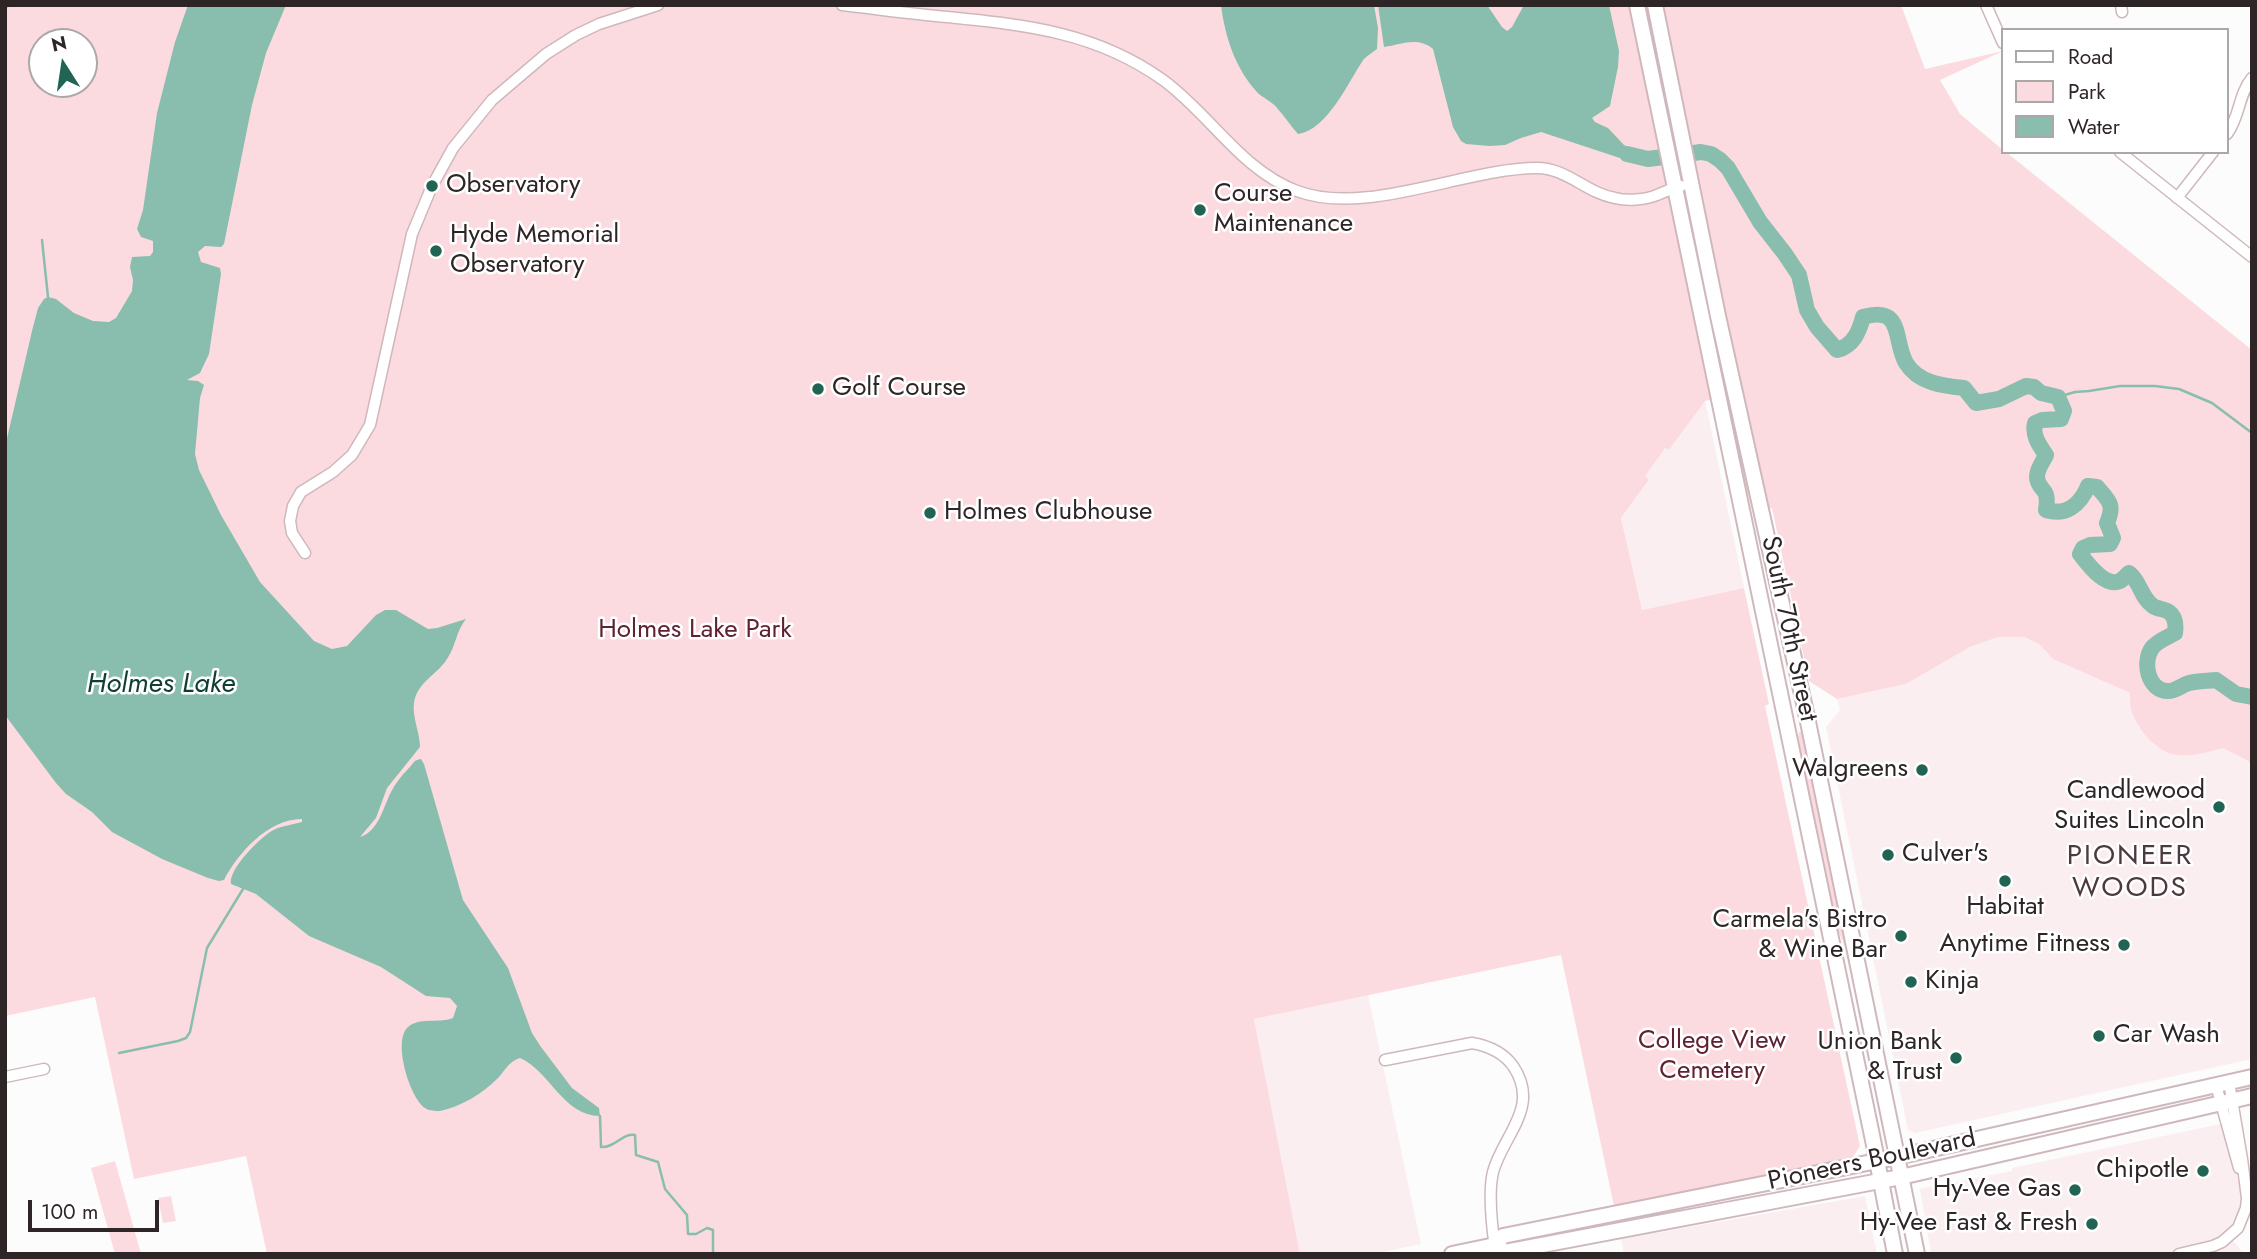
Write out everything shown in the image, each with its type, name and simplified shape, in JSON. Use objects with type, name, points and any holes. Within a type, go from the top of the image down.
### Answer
[{"type":"main road","name":"South 70th Street","points":[[1637,5],[1895,1254]]},
{"type":"main road","name":"South 70th Street","points":[[1655,5],[1917,1254]]},
{"type":"main road","name":"Pioneers Boulevard","points":[[1495,1250],[1503,1236],[1897,1157],[2252,1077]]},
{"type":"main road","name":"Pioneers Boulevard","points":[[1452,1254],[1495,1250],[1505,1252],[1881,1181],[2252,1096]]},
{"type":"street","points":[[305,552],[292,533],[290,521],[293,506],[301,492],[344,463],[365,435],[372,415],[412,234],[432,186],[453,148],[492,100],[546,54],[599,24],[658,5]]},
{"type":"street","points":[[842,5],[1008,23],[1063,33],[1100,46],[1138,64],[1166,82],[1266,175],[1308,194],[1331,198],[1356,197],[1538,168],[1560,172],[1614,198],[1631,199],[1658,195],[1691,184]]},
{"type":"street","points":[[1986,5],[2002,41]]},
{"type":"street","points":[[2229,130],[2236,118],[2242,93],[2252,78]]},
{"type":"street","points":[[2122,154],[2252,257]]},
{"type":"street","points":[[2177,198],[2211,154]]},
{"type":"street","points":[[1658,195],[1677,206]]},
{"type":"street","points":[[1385,1060],[1472,1043],[1503,1055],[1517,1072],[1523,1090],[1521,1112],[1492,1175],[1495,1250]]},
{"type":"street","points":[[5,1077],[44,1069]]},
{"type":"street","points":[[2179,1254],[2213,1246],[2230,1237],[2238,1228],[2246,1209],[2245,1185],[2222,1083]]},
{"type":"shaded area","points":[[1705,400],[1744,588],[1642,610],[1621,518],[1649,481],[1644,476],[1665,447],[1669,450]]},
{"type":"shaded area","points":[[1998,637],[2024,637],[2039,644],[2053,659],[2130,693],[2131,708],[2138,725],[2156,746],[2175,755],[2198,754],[2223,748],[2252,765],[2252,1059],[1915,1133],[1908,1130],[1826,727],[1840,710],[1837,699],[1906,684],[1970,647]]},
{"type":"shaded area","points":[[1368,995],[1421,1244],[1373,1254],[1300,1254],[1254,1019]]},
{"type":"shaded area","points":[[2225,1123],[2247,1198],[2230,1237],[2244,1254],[1931,1254],[1920,1189]]},
{"type":"shaded area","points":[[1865,1196],[1877,1254],[1624,1254],[1621,1239]]},
{"type":"green space","name":"Holmes Lake Park","points":[[5,5],[1901,5],[1925,69],[2002,51],[1940,80],[1960,114],[2002,149],[2002,154],[2008,154],[2252,350],[2252,765],[2223,748],[2200,754],[2170,754],[2155,745],[2138,724],[2131,710],[2130,693],[2053,659],[2039,644],[2024,637],[1998,637],[1970,647],[1906,684],[1837,699],[1809,681],[1772,508],[1762,509],[1746,469],[1749,489],[1747,507],[1722,397],[1705,401],[1669,450],[1665,448],[1645,476],[1649,480],[1621,518],[1642,610],[1744,588],[1769,704],[1765,706],[1860,1146],[1853,1157],[1614,1206],[1561,955],[1254,1019],[1300,1254],[267,1254],[246,1156],[134,1179],[95,997],[5,1016]]},
{"type":"green space","points":[[1799,732],[1803,732],[1850,959],[1833,919],[1796,745]]},
{"type":"green space","points":[[115,1161],[141,1254],[115,1254],[91,1168]]},
{"type":"green space","points":[[171,1196],[176,1221],[163,1223],[158,1198]]},
{"type":"water","name":"Holmes Lake","points":[[188,5],[286,5],[266,53],[252,105],[224,244],[221,247],[205,246],[198,252],[201,262],[220,268],[221,274],[209,354],[200,373],[187,380],[198,381],[204,385],[200,398],[195,454],[199,470],[221,515],[260,582],[314,641],[332,649],[347,646],[376,615],[385,610],[396,610],[428,629],[466,619],[447,659],[423,684],[416,696],[414,714],[420,747],[387,788],[376,818],[360,837],[376,825],[401,777],[415,761],[421,759],[463,900],[508,968],[532,1033],[572,1088],[599,1108],[600,1116],[576,1109],[531,1064],[520,1058],[510,1064],[478,1095],[440,1111],[425,1108],[414,1093],[405,1070],[403,1035],[407,1028],[417,1022],[453,1018],[457,1006],[450,998],[426,996],[381,967],[309,936],[256,894],[231,884],[234,871],[258,842],[274,830],[302,822],[302,819],[277,825],[266,831],[237,859],[224,880],[208,878],[162,859],[112,832],[92,812],[66,794],[5,715],[5,447],[32,331],[38,308],[48,297],[93,321],[109,322],[116,318],[132,291],[132,257],[150,256],[153,252],[153,241],[141,237],[137,229],[143,210],[157,113],[175,42]]},
{"type":"water","points":[[1221,5],[1374,5],[1378,28],[1377,49],[1364,59],[1319,124],[1298,134],[1275,106],[1256,91],[1242,72],[1228,40]]},
{"type":"water","points":[[1378,5],[1487,5],[1507,31],[1524,5],[1609,5],[1619,51],[1618,67],[1610,106],[1592,118],[1608,128],[1624,145],[1648,159],[1635,163],[1541,132],[1505,145],[1466,144],[1461,141],[1453,127],[1433,49],[1415,42],[1384,47]]},
{"type":"waterway","points":[[5,7],[11,5]]},
{"type":"waterway","points":[[1627,154],[1648,159],[1701,152],[1720,160],[1728,168],[1760,222],[1799,275],[1807,310],[1817,327],[1837,350],[1854,338],[1863,317],[1885,316],[1895,327],[1906,363],[1924,379],[1964,388],[1976,403],[1999,399],[2026,386],[2058,397],[2064,411],[2061,419],[2042,420],[2035,423],[2034,427],[2037,440],[2046,455],[2037,477],[2046,496],[2046,510],[2060,511],[2072,507],[2081,499],[2088,486],[2097,487],[2108,500],[2111,507],[2107,523],[2113,538],[2110,544],[2090,545],[2083,548],[2080,554],[2097,574],[2109,581],[2120,581],[2129,573],[2149,603],[2173,616],[2175,633],[2157,643],[2149,654],[2147,668],[2152,681],[2161,690],[2168,691],[2189,683],[2216,680],[2236,694],[2252,697]]},
{"type":"waterway","points":[[42,240],[48,297]]},
{"type":"waterway","points":[[2058,397],[2120,386],[2179,389],[2212,403],[2252,433]]},
{"type":"waterway","points":[[119,1053],[186,1038],[190,1032],[207,948],[243,889]]},
{"type":"waterway","points":[[600,1116],[601,1147],[635,1135],[636,1155],[658,1162],[665,1189],[687,1215],[688,1234],[696,1234],[707,1228],[713,1230],[713,1254]]},
{"type":"place","name":"Observatory","points":[[432,186]]},
{"type":"place","name":"Course Maintenance","points":[[1200,210]]},
{"type":"place","name":"Hyde Memorial Observatory","points":[[436,251]]},
{"type":"place","name":"Golf Course","points":[[818,389]]},
{"type":"place","name":"Holmes Clubhouse","points":[[930,513]]},
{"type":"place","name":"Walgreens","points":[[1922,770]]},
{"type":"place","name":"Candlewood Suites Lincoln","points":[[2219,807]]},
{"type":"place","name":"Culver's","points":[[1888,855]]},
{"type":"place","name":"Habitat","points":[[2005,881]]},
{"type":"place","name":"Carmela's Bistro & Wine Bar","points":[[1901,936]]},
{"type":"place","name":"Anytime Fitness","points":[[2124,945]]},
{"type":"place","name":"Kinja","points":[[1911,982]]},
{"type":"place","name":"Car Wash","points":[[2099,1036]]},
{"type":"place","name":"Union Bank & Trust","points":[[1956,1058]]},
{"type":"place","name":"Chipotle","points":[[2203,1171]]},
{"type":"place","name":"Hy-Vee Gas","points":[[2075,1190]]},
{"type":"place","name":"Hy-Vee Fast & Fresh","points":[[2092,1224]]},
{"type":"district","name":"PIONEER WOODS","points":[[2130,873]]},
{"type":"park label","name":"College View Cemetery","points":[[1712,1057]]}]
